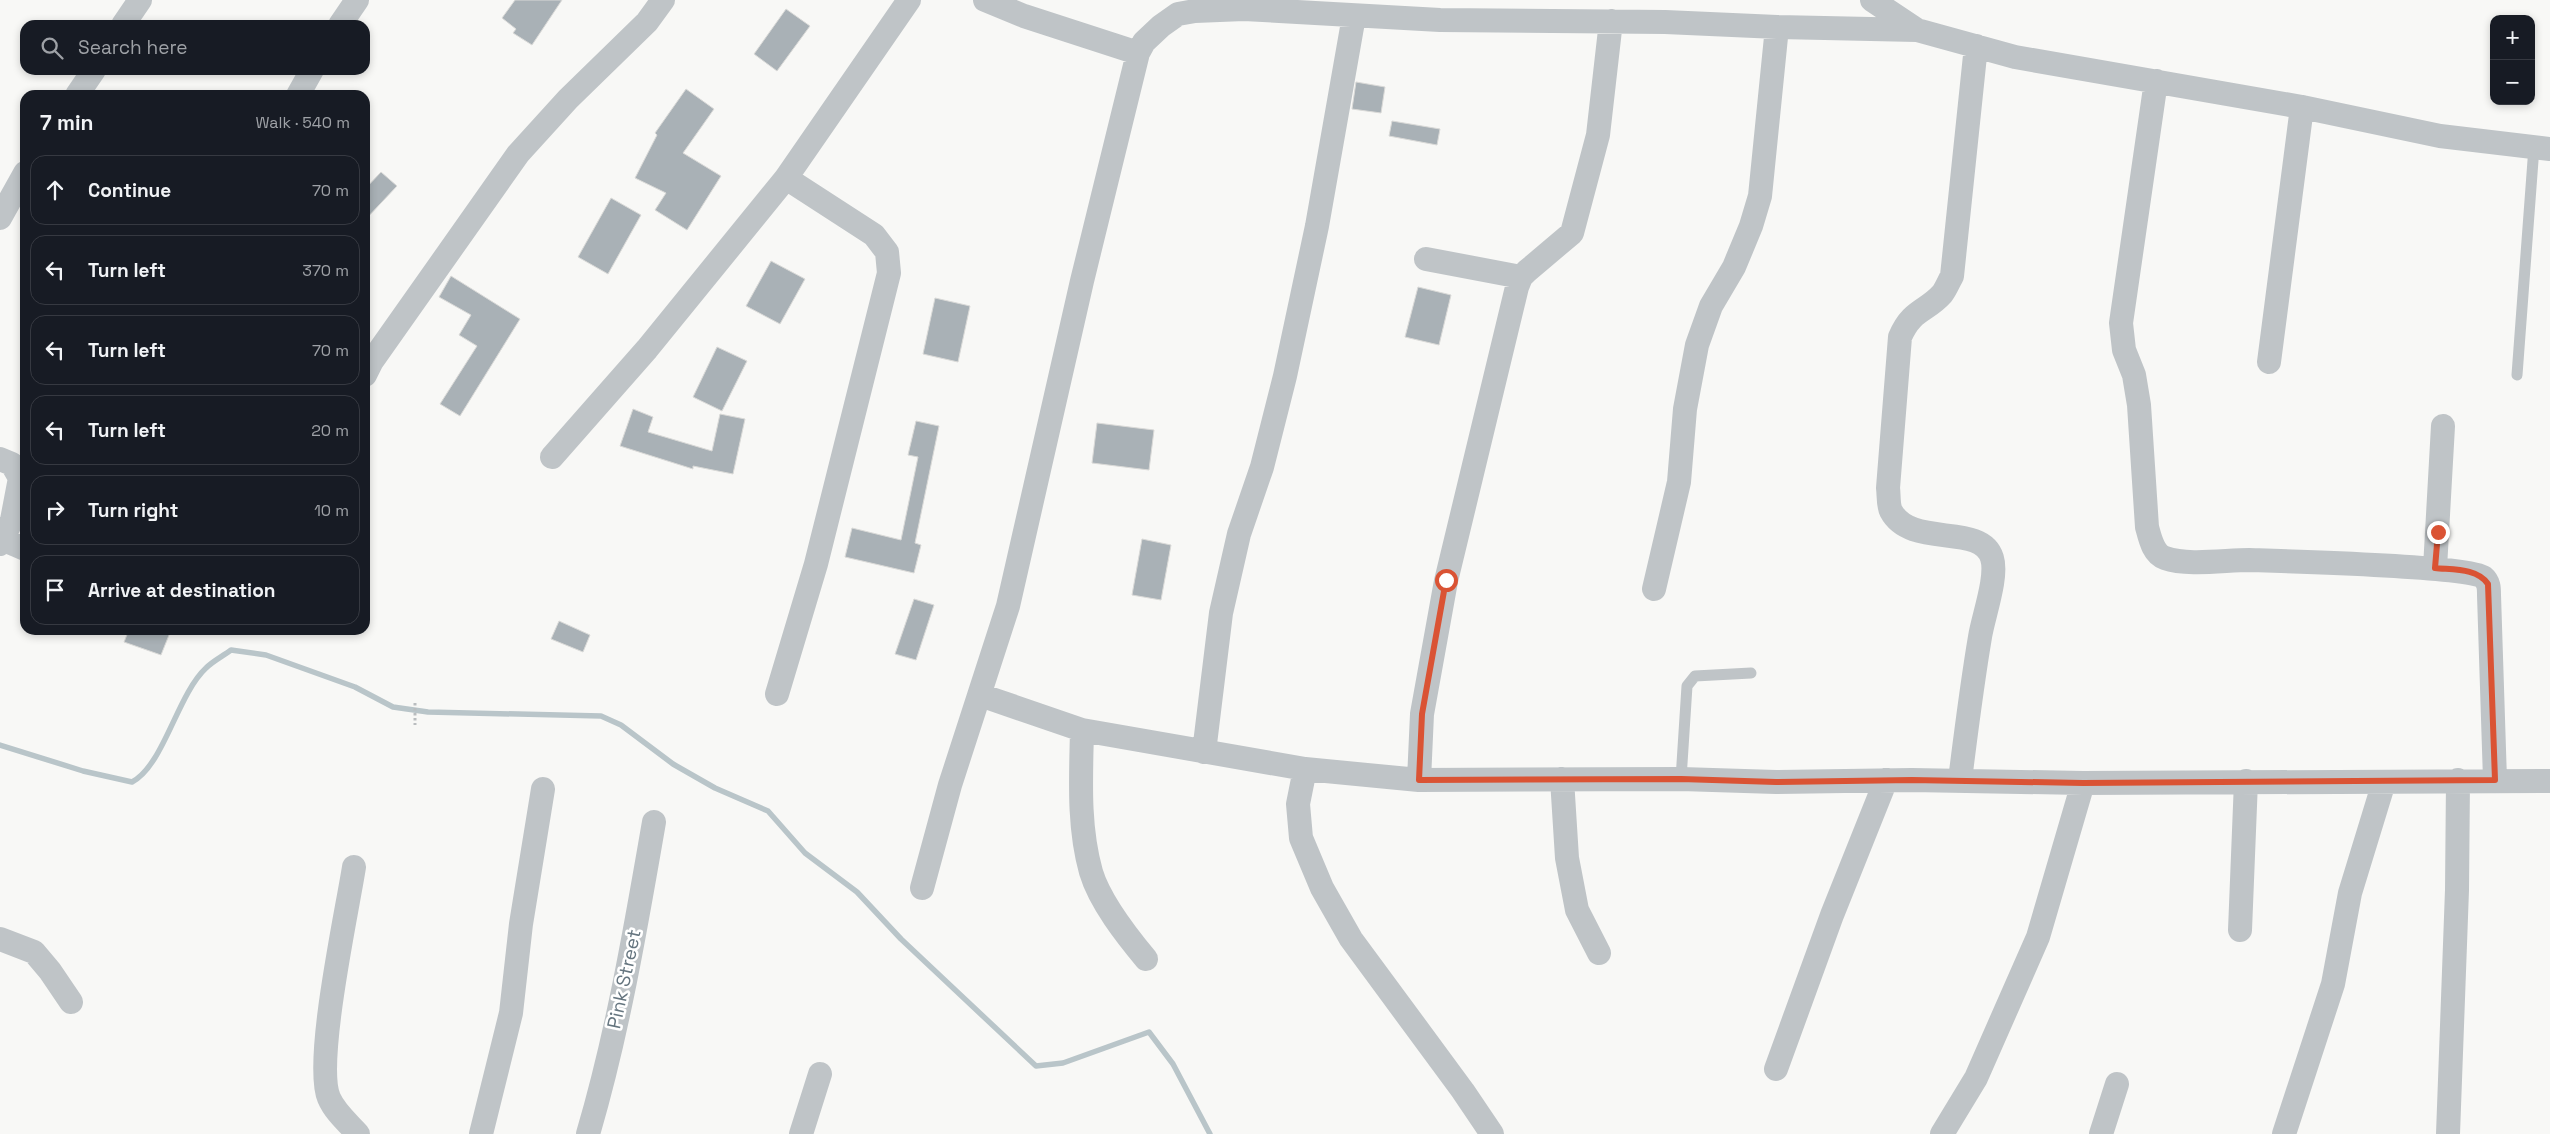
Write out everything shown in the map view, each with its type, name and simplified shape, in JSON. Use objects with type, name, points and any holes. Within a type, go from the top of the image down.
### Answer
[{"type":"street","points":[[126,20],[140,0]]},
{"type":"street","points":[[343,20],[357,0]]},
{"type":"street","points":[[370,365],[518,154],[568,99],[647,22],[663,0]]},
{"type":"street","points":[[552,457],[647,349],[786,178],[909,0]]},
{"type":"street","points":[[985,0],[1024,16],[1138,53]]},
{"type":"street","points":[[1872,0],[1917,30]]},
{"type":"street","points":[[922,888],[950,785],[1008,606],[1082,281],[1138,53],[1144,42],[1161,26],[1178,14],[1198,5],[1440,20],[1611,21],[1917,30],[2015,57],[2302,107],[2440,136],[2542,148]]},
{"type":"street","points":[[1204,752],[1221,613],[1239,534],[1262,468],[1285,376],[1317,226],[1354,16]]},
{"type":"street","points":[[1419,780],[1422,714],[1444,590],[1521,277],[1572,233],[1598,135],[1611,21]]},
{"type":"street","points":[[1654,589],[1679,482],[1685,409],[1697,345],[1711,306],[1737,259],[1760,196],[1778,27]]},
{"type":"street","points":[[1960,780],[1980,636],[1992,577],[1992,559],[1985,546],[1971,540],[1921,533],[1900,523],[1890,509],[1888,488],[1900,337],[1905,324],[1914,314],[1941,294],[1952,276],[1976,46]]},
{"type":"street","points":[[80,90],[91,75]]},
{"type":"street","points":[[301,90],[309,75]]},
{"type":"street","points":[[2156,81],[2121,323],[2124,350],[2134,375],[2138,405],[2146,527],[2152,545],[2164,558],[2185,561],[2251,560],[2435,568],[2474,573],[2483,577],[2488,584],[2495,780]]},
{"type":"street","points":[[2269,362],[2302,107]]},
{"type":"street","points":[[777,694],[816,564],[889,273],[888,252],[874,235],[786,178]]},
{"type":"street","points":[[0,218],[20,182]]},
{"type":"street","points":[[1426,259],[1521,277]]},
{"type":"street","points":[[2435,568],[2444,426]]},
{"type":"street","points":[[0,459],[12,464],[20,478],[12,520],[10,544]]},
{"type":"street","points":[[980,695],[1082,730],[1305,769],[1419,780],[1681,779],[1776,782],[1960,780],[2083,783],[2550,781]]},
{"type":"street","points":[[1082,730],[1082,828],[1091,873],[1118,924],[1146,959]]},
{"type":"street","points":[[1305,769],[1298,804],[1301,838],[1322,888],[1351,939],[1463,1091],[1492,1134]]},
{"type":"street","points":[[1562,779],[1567,858],[1578,910],[1599,953]]},
{"type":"street","points":[[1776,1069],[1832,914],[1886,780]]},
{"type":"street","points":[[2448,1134],[2457,890],[2458,780]]},
{"type":"street","points":[[2240,930],[2246,781]]},
{"type":"street","points":[[2284,1134],[2334,984],[2350,893],[2384,782]]},
{"type":"street","points":[[1942,1134],[1976,1078],[2038,937],[2083,783]]},
{"type":"street","points":[[481,1134],[511,1013],[521,924],[543,789]]},
{"type":"street","name":"Pink Street","points":[[588,1134],[602,1084],[638,913],[654,822]]},
{"type":"street","points":[[354,867],[327,1034],[325,1075],[329,1098],[358,1134]]},
{"type":"street","points":[[0,938],[34,952],[50,971],[70,1002]]},
{"type":"street","points":[[801,1134],[820,1074]]},
{"type":"street","points":[[2101,1134],[2117,1084]]},
{"type":"lane","points":[[2517,376],[2542,148]]},
{"type":"lane","points":[[1681,779],[1686,686],[1696,676],[1751,673]]},
{"type":"path","points":[[415,703],[415,725]]},
{"type":"building","points":[[515,0],[562,0],[532,45],[513,33],[516,29],[502,18]]},
{"type":"building","points":[[786,9],[810,26],[777,71],[754,54]]},
{"type":"building","points":[[1356,82],[1385,87],[1381,113],[1352,109]]},
{"type":"building","points":[[686,89],[714,109],[683,153],[721,176],[687,230],[655,210],[666,193],[635,178],[657,135],[655,133]]},
{"type":"building","points":[[1392,121],[1440,129],[1437,145],[1389,136]]},
{"type":"building","points":[[381,172],[397,186],[370,215],[370,184]]},
{"type":"building","points":[[611,198],[641,215],[608,274],[578,257]]},
{"type":"building","points":[[771,261],[805,279],[780,324],[746,306]]},
{"type":"building","points":[[451,276],[520,319],[460,416],[440,404],[477,346],[459,335],[471,315],[439,297]]},
{"type":"building","points":[[1418,287],[1451,295],[1439,345],[1405,337]]},
{"type":"building","points":[[935,298],[970,306],[958,362],[923,354]]},
{"type":"building","points":[[717,347],[747,361],[722,411],[693,397]]},
{"type":"building","points":[[633,409],[653,417],[648,432],[712,451],[720,414],[745,419],[733,474],[693,466],[693,469],[620,446]]},
{"type":"building","points":[[916,421],[939,426],[915,543],[921,545],[914,573],[845,557],[852,528],[901,540],[918,457],[908,455]]},
{"type":"building","points":[[1097,423],[1154,430],[1149,470],[1092,463]]},
{"type":"building","points":[[1142,539],[1171,545],[1161,600],[1132,595]]},
{"type":"building","points":[[914,599],[934,605],[916,660],[895,654]]},
{"type":"building","points":[[559,621],[590,635],[583,652],[551,639]]},
{"type":"building","points":[[127,635],[169,635],[161,655],[124,642]]},
{"type":"waterway","points":[[0,745],[83,771],[132,782],[153,761],[196,680],[209,665],[231,650],[266,655],[355,687],[393,707],[428,712],[601,716],[621,725],[673,764],[715,788],[768,811],[805,853],[857,892],[901,939],[1036,1066],[1063,1063],[1149,1032],[1173,1064],[1210,1134]]},
{"type":"route","points":[[1446,580],[1422,714],[1419,780],[1681,779],[1776,782],[1960,780],[2083,783],[2495,780],[2488,584],[2483,577],[2474,573],[2435,568],[2438,532]]}]
